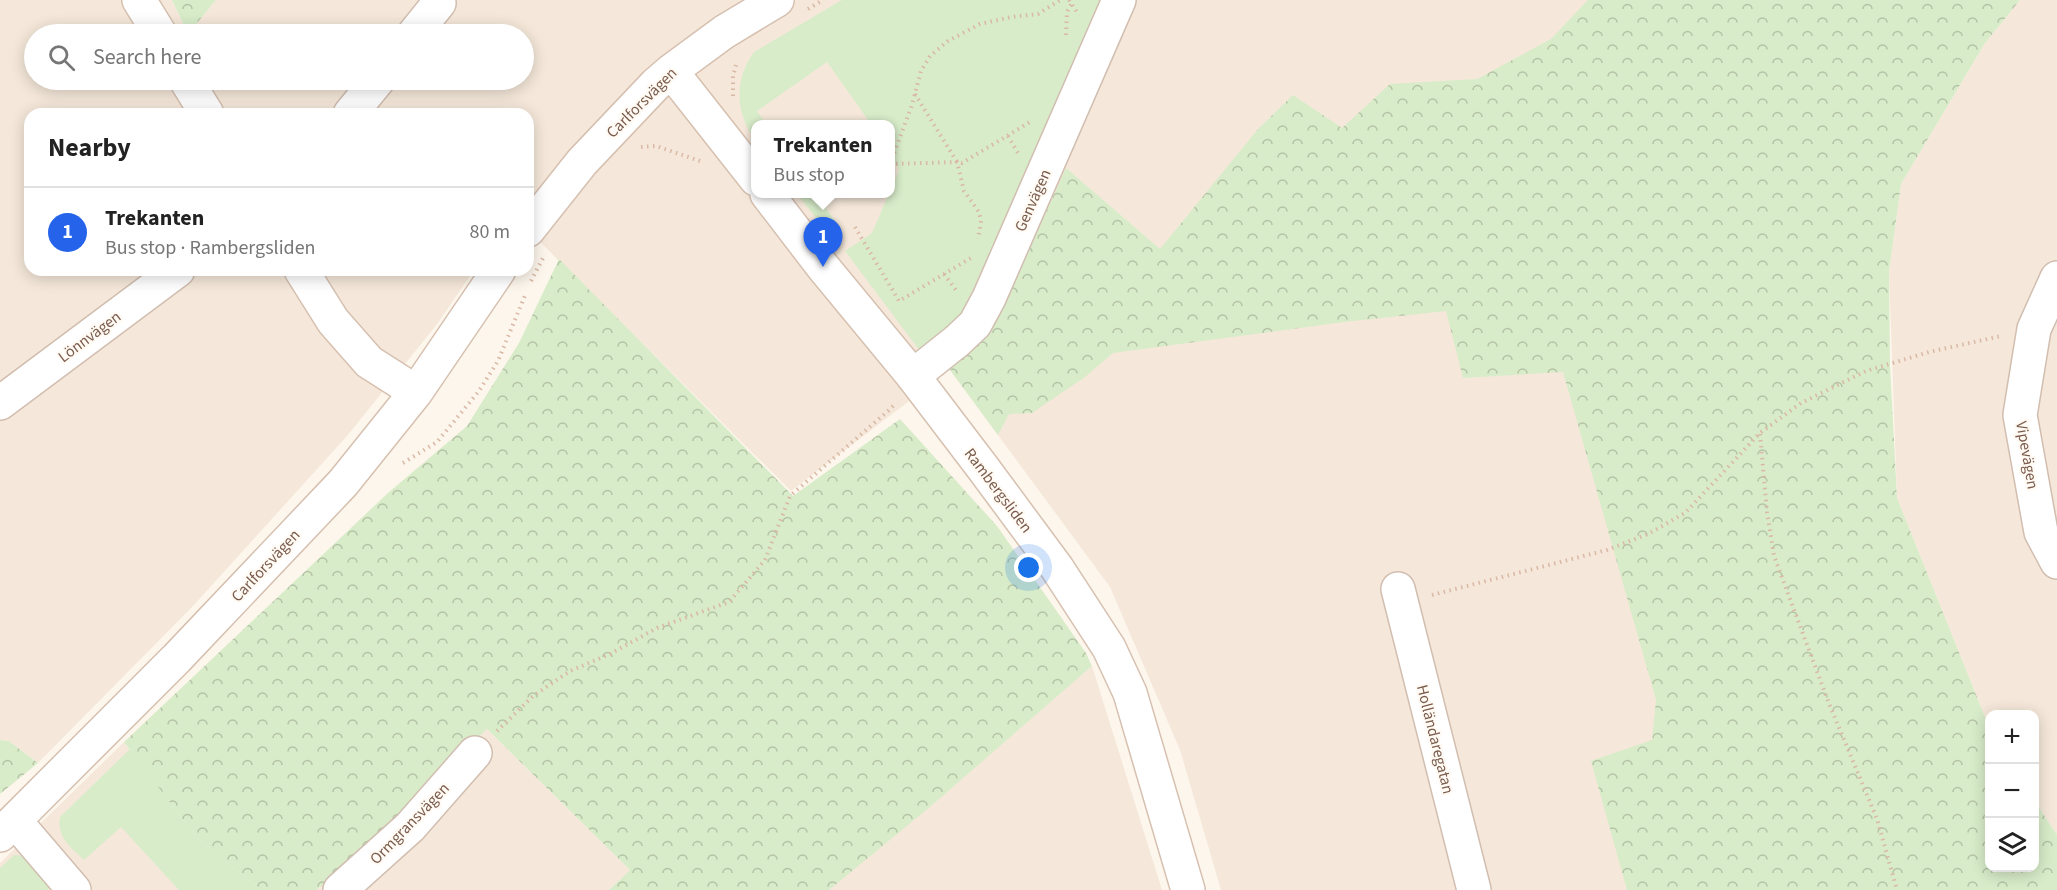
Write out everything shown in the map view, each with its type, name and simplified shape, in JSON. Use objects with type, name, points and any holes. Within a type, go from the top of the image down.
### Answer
[{"type":"street","points":[[139,0],[154,24]]},
{"type":"street","name":"Genvägen","points":[[913,376],[975,324],[989,298],[1119,0]]},
{"type":"street","points":[[422,24],[439,3]]},
{"type":"street","name":"Carlforsvägen","points":[[536,243],[582,162],[670,70],[724,32],[790,6]]},
{"type":"street","points":[[670,70],[751,173]]},
{"type":"street","points":[[192,90],[203,108]]},
{"type":"street","points":[[355,108],[370,90]]},
{"type":"street","name":"Rambergsliden","points":[[770,198],[823,267],[913,376],[1057,568],[1109,648],[1130,693],[1188,890]]},
{"type":"street","name":"Lönnvägen","points":[[0,403],[170,276]]},
{"type":"street","points":[[305,276],[333,321],[369,362],[416,392]]},
{"type":"street","name":"Carlforsvägen","points":[[8,828],[30,803],[177,658],[343,483],[416,392],[495,276]]},
{"type":"street","name":"Vipevägen","points":[[2057,278],[2034,329],[2020,415],[2041,532],[2057,562]]},
{"type":"street","name":"Holländaregatan","points":[[1400,596],[1474,890]]},
{"type":"street","name":"Ormgransvägen","points":[[340,890],[410,827],[475,753]]},
{"type":"street","points":[[8,828],[74,890]]},
{"type":"path","points":[[790,6],[823,0]]},
{"type":"path","points":[[895,152],[921,71],[930,56],[948,41],[980,24],[1011,16],[1038,14],[1060,0]]},
{"type":"path","points":[[1070,0],[1081,19]]},
{"type":"path","points":[[733,99],[733,76],[737,59]]},
{"type":"path","points":[[915,93],[957,162],[964,191],[979,212],[981,221],[978,230],[978,247]]},
{"type":"path","points":[[895,164],[962,163],[1036,117]]},
{"type":"path","points":[[633,147],[656,146],[702,162]]},
{"type":"path","points":[[855,227],[899,301],[975,256]]},
{"type":"path","points":[[395,468],[437,442],[478,391],[498,361],[529,285],[530,276]]},
{"type":"path","points":[[1400,596],[1521,574],[1607,550],[1648,534],[1685,513],[1760,433],[1801,403],[1866,371],[1929,352],[2034,329]]},
{"type":"path","points":[[475,753],[533,696],[570,671],[610,654],[657,628],[729,602],[765,560],[790,496],[888,411],[903,394],[913,376]]},
{"type":"path","points":[[1760,433],[1767,512],[1774,556],[1828,701],[1877,819],[1897,890]]},
{"type":"shaded area","points":[[0,0],[172,0],[183,24],[24,24],[24,90],[534,90],[534,24],[196,24],[216,0],[1633,0],[1750,890],[1221,890],[1180,750],[1110,587],[950,370],[791,491],[534,236],[534,108],[24,108],[24,276],[470,276],[438,323],[347,436],[193,606],[38,763],[9,741],[0,740]]},
{"type":"shaded area","points":[[2020,0],[2057,0],[2057,835],[2039,807],[2039,710],[1985,710],[1985,717],[1897,498],[1889,272],[1901,184],[1985,43]]},
{"type":"shaded area","points":[[1092,666],[1162,890],[829,890],[836,882]]},
{"type":"shaded area","points":[[487,729],[630,870],[609,890],[316,890],[328,881]]},
{"type":"shaded area","points":[[124,742],[197,838],[261,890],[0,890],[0,863]]},
{"type":"green space","points":[[172,0],[216,0],[196,24],[183,24]]},
{"type":"green space","points":[[842,0],[1100,0],[1068,85],[978,301],[920,351],[845,251],[872,233],[887,198],[895,198],[895,179],[899,170],[895,162],[895,120],[868,120],[827,62],[757,111],[763,120],[751,120],[751,134],[744,119],[739,96],[743,73],[754,52]]},
{"type":"green space","points":[[1588,0],[2020,0],[1985,43],[1901,184],[1889,272],[1890,364],[1897,498],[1985,717],[1985,872],[2039,872],[2039,807],[2057,835],[2057,890],[1627,890],[1591,761],[1652,740],[1656,700],[1563,372],[1463,378],[1446,311],[1344,322],[1113,353],[1085,377],[1032,413],[1009,414],[998,435],[950,370],[1005,302],[1066,168],[1160,249],[1258,129],[1293,95],[1342,128],[1390,84],[1477,79],[1551,39]]},
{"type":"green space","points":[[800,198],[818,198],[839,226],[828,233]]},
{"type":"green space","points":[[559,259],[793,496],[900,419],[997,526],[1086,653],[1092,666],[931,806],[829,890],[609,890],[630,870],[487,729],[316,890],[261,890],[197,838],[124,742],[388,493],[467,426],[519,343]]},
{"type":"green space","points":[[0,740],[9,741],[38,763],[0,794]]},
{"type":"green space","points":[[130,749],[197,838],[261,890],[179,890],[121,827],[84,860],[69,846],[61,831],[60,817]]},
{"type":"green space","points":[[14,855],[25,856],[53,883],[48,890],[0,890],[0,868]]},
{"type":"place","name":"Trekanten","points":[[823,267]]}]
